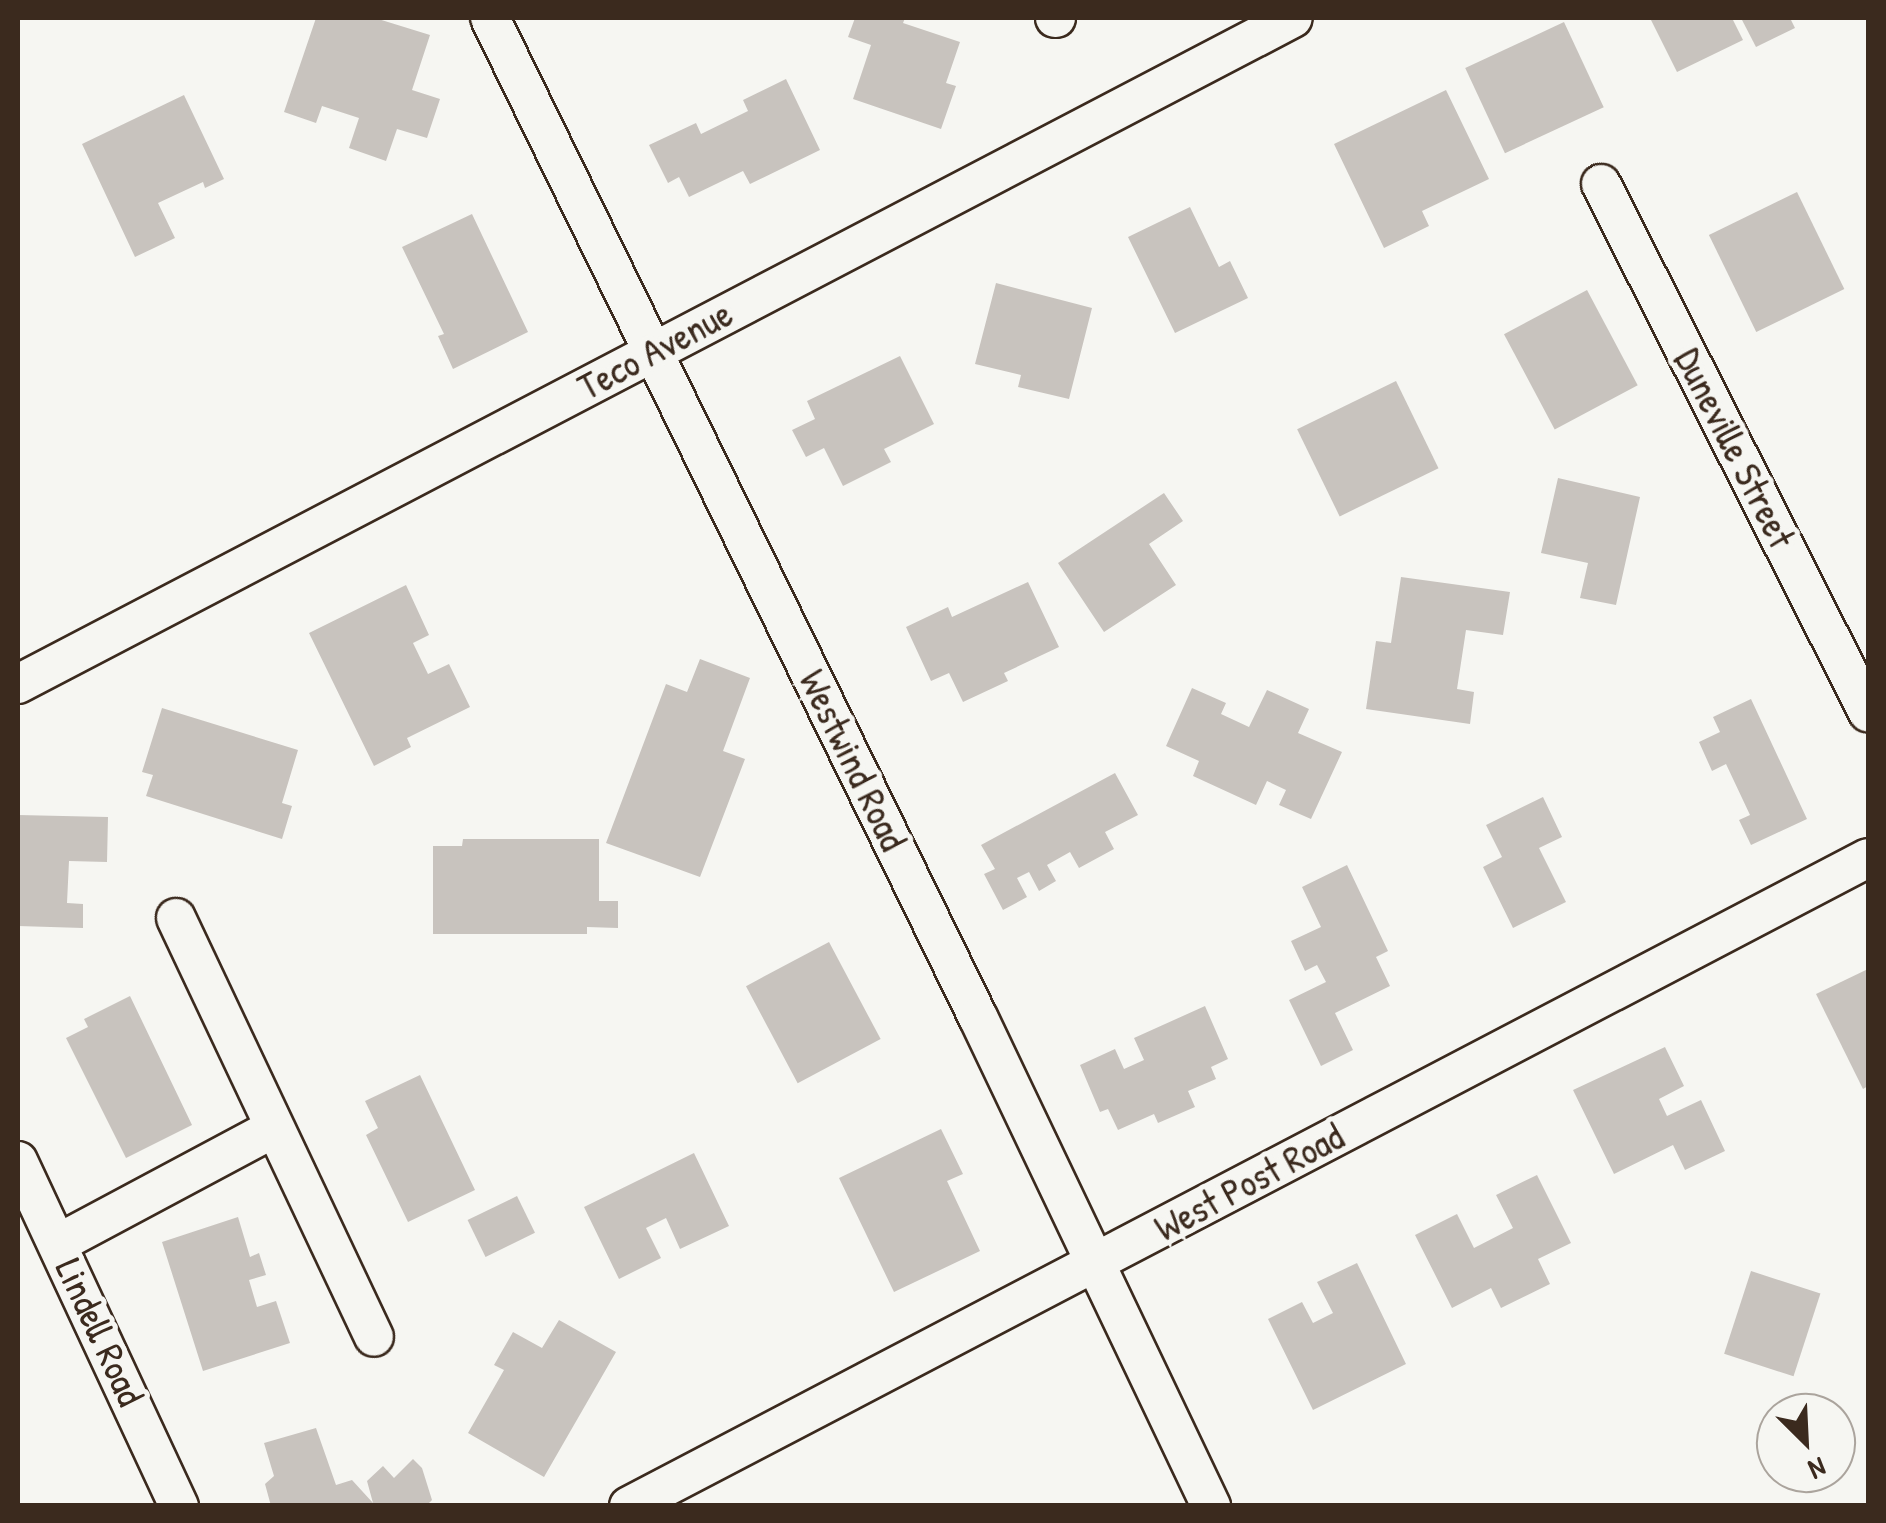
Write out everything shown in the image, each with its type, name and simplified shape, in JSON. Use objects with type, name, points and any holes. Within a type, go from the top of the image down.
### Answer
[{"type":"street","name":"Westwind Road","points":[[490,18],[978,1017],[1211,1506]]},
{"type":"street","name":"Teco Avenue","points":[[18,684],[1293,18]]},
{"type":"street","name":"Duneville Street","points":[[1601,184],[1868,712]]},
{"type":"street","name":"West Post Road","points":[[629,1506],[1868,858]]},
{"type":"street","points":[[176,918],[374,1336]]},
{"type":"street","points":[[59,1243],[274,1128]]},
{"type":"street","name":"Lindell Road","points":[[18,1161],[179,1506]]},
{"type":"building","points":[[316,18],[375,18],[430,35],[412,90],[440,99],[427,138],[397,129],[386,161],[349,148],[359,118],[322,106],[316,123],[284,112]]},
{"type":"building","points":[[855,18],[905,18],[903,23],[960,42],[946,83],[956,86],[941,129],[853,99],[871,45],[848,37]]},
{"type":"building","points":[[1650,18],[1732,18],[1743,40],[1677,72]]},
{"type":"building","points":[[1741,18],[1790,18],[1795,28],[1756,47]]},
{"type":"building","points":[[1564,22],[1604,107],[1505,153],[1465,68]]},
{"type":"building","points":[[786,79],[820,150],[750,184],[743,171],[689,197],[679,177],[668,183],[649,145],[696,123],[701,134],[748,111],[743,100]]},
{"type":"building","points":[[1446,90],[1489,179],[1422,211],[1429,226],[1384,248],[1334,144]]},
{"type":"building","points":[[184,95],[224,179],[205,188],[203,182],[158,203],[175,238],[135,257],[82,144]]},
{"type":"building","points":[[1797,192],[1844,289],[1756,332],[1709,235]]},
{"type":"building","points":[[1190,207],[1219,267],[1230,261],[1248,298],[1175,333],[1128,237]]},
{"type":"building","points":[[472,214],[528,332],[453,369],[438,336],[444,334],[402,247]]},
{"type":"building","points":[[996,283],[1092,308],[1069,399],[1018,387],[1021,375],[975,364]]},
{"type":"building","points":[[1587,290],[1638,385],[1555,429],[1504,334]]},
{"type":"building","points":[[900,356],[934,424],[884,449],[891,462],[843,486],[824,448],[806,457],[792,430],[815,419],[807,401]]},
{"type":"building","points":[[1396,381],[1439,468],[1340,516],[1297,429]]},
{"type":"building","points":[[1558,478],[1640,497],[1616,605],[1580,598],[1588,563],[1541,553]]},
{"type":"building","points":[[1164,493],[1183,521],[1149,544],[1176,585],[1104,632],[1058,563]]},
{"type":"building","points":[[1401,577],[1510,592],[1503,635],[1466,630],[1457,689],[1474,692],[1470,724],[1366,709],[1376,641],[1391,643]]},
{"type":"building","points":[[1028,582],[1059,647],[1004,673],[1008,681],[963,702],[949,673],[931,681],[906,627],[948,607],[952,617]]},
{"type":"building","points":[[406,585],[429,635],[413,643],[428,674],[449,664],[470,707],[407,738],[411,747],[374,766],[309,633]]},
{"type":"building","points":[[700,659],[750,678],[723,751],[745,759],[700,877],[606,843],[666,684],[687,692]]},
{"type":"building","points":[[1192,688],[1226,703],[1221,714],[1249,727],[1267,690],[1309,709],[1298,733],[1342,752],[1311,819],[1279,805],[1286,790],[1267,781],[1256,805],[1193,776],[1199,761],[1166,746]]},
{"type":"building","points":[[1751,699],[1807,819],[1751,845],[1739,820],[1750,815],[1726,764],[1712,771],[1699,742],[1720,732],[1713,717]]},
{"type":"building","points":[[162,708],[298,750],[282,803],[292,806],[282,839],[146,796],[153,775],[142,772]]},
{"type":"building","points":[[1115,773],[1138,815],[1105,832],[1114,849],[1079,868],[1070,852],[1047,865],[1056,881],[1039,891],[1029,872],[1017,878],[1027,897],[1003,910],[984,874],[995,869],[981,845]]},
{"type":"building","points":[[1543,797],[1562,837],[1539,848],[1566,902],[1513,928],[1483,867],[1502,857],[1486,825]]},
{"type":"building","points":[[18,815],[108,817],[107,862],[69,861],[67,903],[83,904],[83,928],[18,926]]},
{"type":"building","points":[[463,839],[599,839],[599,901],[618,901],[618,928],[587,927],[587,934],[433,934],[433,846],[462,846]]},
{"type":"building","points":[[1347,865],[1388,951],[1376,957],[1390,986],[1335,1013],[1353,1050],[1321,1066],[1289,1000],[1326,982],[1317,965],[1305,971],[1291,941],[1321,927],[1302,887]]},
{"type":"building","points":[[829,942],[881,1039],[798,1083],[746,986]]},
{"type":"building","points":[[1868,969],[1868,1086],[1863,1089],[1816,994]]},
{"type":"building","points":[[130,996],[192,1125],[126,1158],[66,1038],[88,1027],[84,1019]]},
{"type":"building","points":[[1205,1006],[1228,1059],[1211,1067],[1216,1079],[1188,1091],[1195,1107],[1158,1123],[1154,1114],[1118,1130],[1108,1109],[1100,1112],[1080,1065],[1115,1049],[1124,1069],[1144,1060],[1134,1038]]},
{"type":"building","points":[[1665,1047],[1684,1086],[1659,1099],[1667,1116],[1701,1100],[1725,1151],[1685,1170],[1673,1145],[1614,1174],[1573,1090]]},
{"type":"building","points":[[420,1075],[475,1190],[408,1222],[366,1135],[378,1128],[365,1101]]},
{"type":"building","points":[[941,1129],[963,1174],[947,1181],[980,1251],[894,1292],[839,1178]]},
{"type":"building","points":[[694,1153],[729,1226],[680,1249],[666,1218],[646,1228],[661,1258],[619,1279],[584,1207]]},
{"type":"building","points":[[1537,1175],[1571,1243],[1538,1259],[1550,1284],[1501,1308],[1491,1288],[1452,1308],[1415,1235],[1457,1214],[1474,1248],[1513,1228],[1496,1195]]},
{"type":"building","points":[[517,1196],[535,1233],[486,1257],[468,1220]]},
{"type":"building","points":[[238,1217],[250,1257],[259,1253],[266,1275],[249,1280],[257,1307],[276,1301],[290,1343],[203,1371],[162,1242]]},
{"type":"building","points":[[1357,1263],[1406,1364],[1313,1410],[1268,1319],[1302,1302],[1313,1323],[1333,1313],[1317,1282]]},
{"type":"building","points":[[1751,1271],[1820,1294],[1794,1376],[1724,1354]]},
{"type":"building","points":[[559,1320],[616,1352],[544,1477],[468,1433],[504,1370],[494,1365],[513,1332],[542,1348]]},
{"type":"building","points":[[316,1428],[336,1485],[352,1480],[373,1503],[367,1481],[383,1466],[394,1478],[413,1459],[422,1468],[432,1500],[426,1506],[271,1506],[265,1484],[274,1476],[264,1443]]}]
